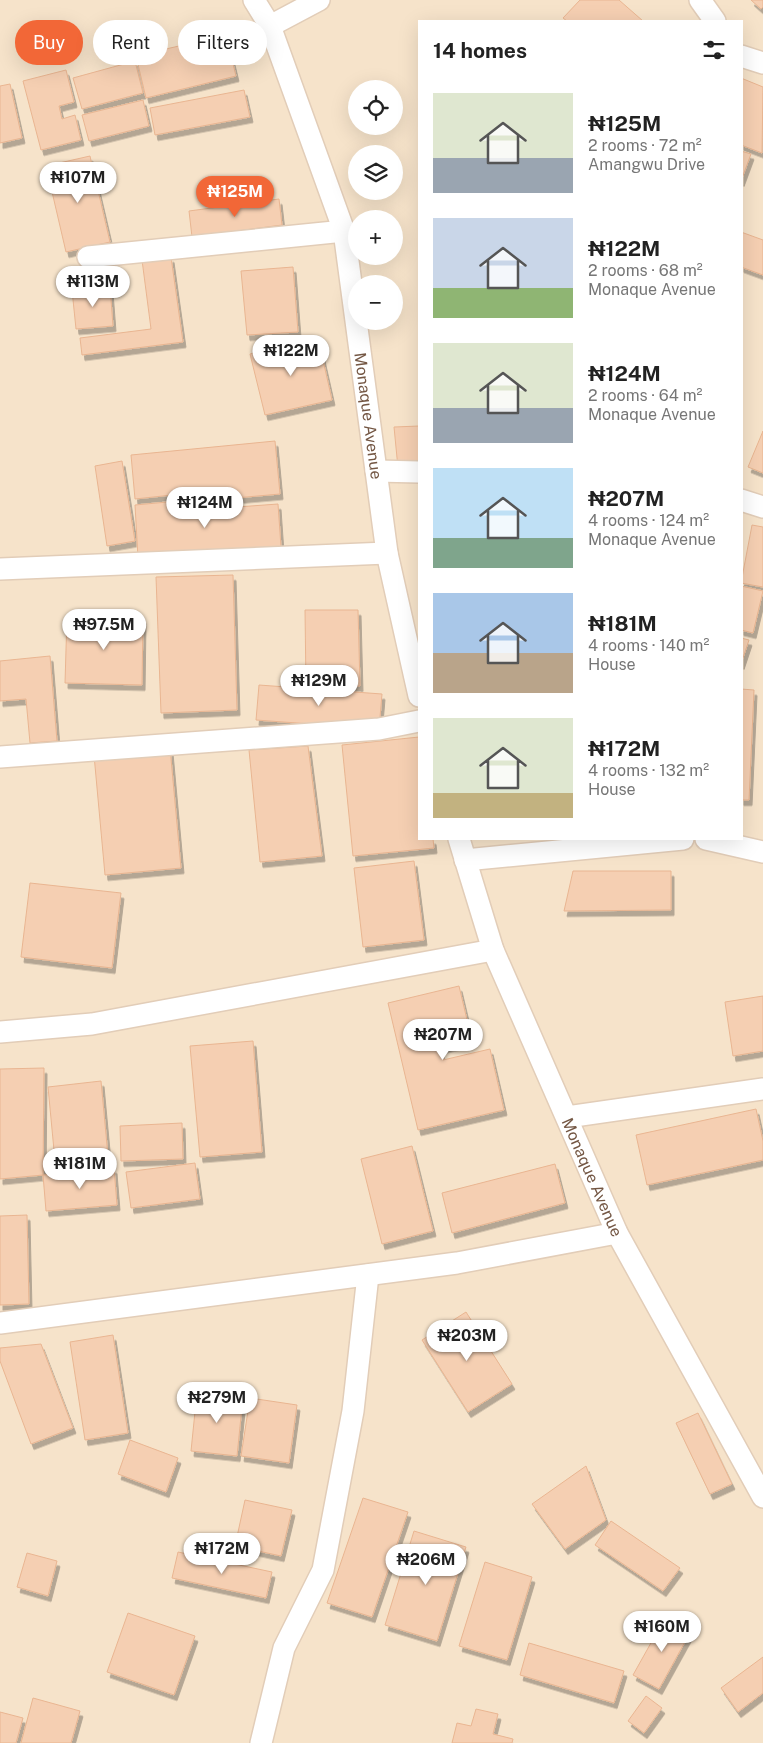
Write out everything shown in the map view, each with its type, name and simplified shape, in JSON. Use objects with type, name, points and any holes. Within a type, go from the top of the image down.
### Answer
[{"type":"street","name":"Monaque Avenue","points":[[254,0],[270,26],[344,231],[387,553],[418,692]]},
{"type":"street","points":[[270,26],[319,0]]},
{"type":"street","points":[[700,0],[714,20]]},
{"type":"street","points":[[743,57],[763,63]]},
{"type":"street","points":[[88,257],[344,231]]},
{"type":"street","points":[[376,471],[418,472]]},
{"type":"street","points":[[743,501],[763,507]]},
{"type":"street","points":[[0,569],[387,553]]},
{"type":"street","points":[[0,757],[379,729],[418,721]]},
{"type":"street","name":"Monaque Avenue","points":[[459,840],[493,950],[617,1233],[763,1497]]},
{"type":"street","points":[[465,860],[673,840]]},
{"type":"street","points":[[710,840],[763,852]]},
{"type":"street","points":[[0,1032],[92,1024],[493,950]]},
{"type":"street","points":[[567,1117],[763,1089]]},
{"type":"street","points":[[0,1324],[458,1263],[617,1233]]},
{"type":"street","points":[[261,1743],[284,1648],[323,1570],[353,1411],[368,1275]]},
{"type":"shaded area","points":[[0,0],[763,0],[763,1743],[0,1743]]},
{"type":"building","points":[[580,0],[619,0],[642,20],[566,20],[563,18]]},
{"type":"building","points":[[751,0],[763,0],[763,7],[761,9]]},
{"type":"building","points":[[178,46],[178,65],[233,65],[236,76],[146,98],[138,65],[168,65],[168,49]]},
{"type":"building","points":[[120,65],[136,65],[143,93],[82,109],[73,78]]},
{"type":"building","points":[[66,70],[74,102],[59,106],[62,119],[75,115],[81,140],[41,150],[23,81]]},
{"type":"building","points":[[743,79],[763,87],[762,153],[743,146]]},
{"type":"building","points":[[10,84],[22,138],[0,143],[0,86]]},
{"type":"building","points":[[244,90],[250,117],[155,135],[150,108]]},
{"type":"building","points":[[143,100],[149,126],[89,141],[82,115]]},
{"type":"building","points":[[743,152],[751,154],[743,176]]},
{"type":"building","points":[[90,156],[110,242],[66,252],[46,166]]},
{"type":"building","points":[[279,199],[282,225],[192,237],[189,211]]},
{"type":"building","points":[[743,233],[763,240],[763,275],[743,268]]},
{"type":"building","points":[[171,257],[183,342],[82,355],[80,338],[151,329],[142,260]]},
{"type":"building","points":[[293,267],[298,332],[247,335],[241,271]]},
{"type":"building","points":[[110,287],[113,326],[76,329],[72,290]]},
{"type":"building","points":[[318,338],[332,400],[265,415],[250,354]]},
{"type":"building","points":[[418,426],[418,466],[398,468],[394,427]]},
{"type":"building","points":[[763,431],[763,473],[748,467]]},
{"type":"building","points":[[275,441],[280,494],[179,503],[172,495],[135,499],[131,455]]},
{"type":"building","points":[[122,461],[135,541],[107,546],[95,466]]},
{"type":"building","points":[[178,501],[183,511],[278,504],[281,547],[138,558],[135,505]]},
{"type":"building","points":[[752,525],[763,527],[763,587],[743,583],[743,572]]},
{"type":"building","points":[[233,575],[237,710],[161,713],[156,577]]},
{"type":"building","points":[[743,586],[763,591],[753,633],[743,630]]},
{"type":"building","points":[[305,610],[358,610],[360,686],[306,688]]},
{"type":"building","points":[[67,616],[143,618],[142,685],[65,683]]},
{"type":"building","points":[[743,638],[749,640],[743,658]]},
{"type":"building","points":[[50,656],[57,741],[30,743],[26,699],[0,701],[0,661]]},
{"type":"building","points":[[259,685],[382,694],[379,729],[256,720]]},
{"type":"building","points":[[743,689],[754,690],[749,800],[743,800]]},
{"type":"building","points":[[418,737],[418,840],[433,840],[434,848],[353,856],[342,745]]},
{"type":"building","points":[[308,746],[322,856],[260,862],[249,750]]},
{"type":"building","points":[[170,748],[181,868],[105,875],[94,755]]},
{"type":"building","points":[[414,861],[424,940],[363,947],[354,868]]},
{"type":"building","points":[[573,871],[671,871],[671,910],[564,911]]},
{"type":"building","points":[[30,883],[121,893],[112,968],[21,957]]},
{"type":"building","points":[[459,986],[472,1041],[440,1048],[443,1060],[490,1049],[504,1110],[418,1130],[388,1003]]},
{"type":"building","points":[[763,996],[763,1051],[733,1056],[725,1002]]},
{"type":"building","points":[[253,1041],[262,1152],[200,1157],[190,1046]]},
{"type":"building","points":[[44,1068],[43,1175],[0,1179],[0,1069]]},
{"type":"building","points":[[101,1081],[108,1156],[55,1161],[48,1087]]},
{"type":"building","points":[[756,1109],[763,1141],[763,1160],[647,1185],[636,1135]]},
{"type":"building","points":[[182,1123],[183,1159],[121,1161],[120,1126]]},
{"type":"building","points":[[412,1146],[433,1231],[382,1244],[361,1159]]},
{"type":"building","points":[[195,1163],[200,1199],[131,1208],[126,1172]]},
{"type":"building","points":[[555,1164],[565,1203],[452,1233],[442,1193]]},
{"type":"building","points":[[114,1168],[117,1205],[46,1211],[43,1175]]},
{"type":"building","points":[[27,1215],[29,1304],[0,1305],[0,1216]]},
{"type":"building","points":[[466,1312],[512,1384],[468,1412],[422,1340]]},
{"type":"building","points":[[113,1335],[128,1433],[85,1440],[70,1342]]},
{"type":"building","points":[[41,1344],[73,1428],[31,1444],[0,1361],[0,1348]]},
{"type":"building","points":[[197,1392],[243,1397],[237,1456],[191,1451]]},
{"type":"building","points":[[250,1398],[297,1405],[289,1463],[241,1456]]},
{"type":"building","points":[[698,1413],[732,1484],[710,1494],[676,1423]]},
{"type":"building","points":[[130,1440],[178,1458],[166,1492],[118,1474]]},
{"type":"building","points":[[586,1466],[606,1520],[565,1549],[532,1504]]},
{"type":"building","points":[[363,1498],[408,1512],[372,1617],[327,1603]]},
{"type":"building","points":[[245,1500],[292,1510],[281,1556],[235,1546]]},
{"type":"building","points":[[611,1521],[680,1568],[663,1591],[595,1545]]},
{"type":"building","points":[[414,1531],[466,1547],[437,1641],[385,1625]]},
{"type":"building","points":[[178,1552],[272,1572],[266,1598],[172,1578]]},
{"type":"building","points":[[27,1553],[57,1561],[48,1596],[17,1587]]},
{"type":"building","points":[[485,1562],[532,1577],[507,1660],[459,1646]]},
{"type":"building","points":[[128,1613],[195,1636],[174,1695],[107,1672]]},
{"type":"building","points":[[666,1616],[691,1631],[659,1689],[633,1675]]},
{"type":"building","points":[[529,1643],[624,1671],[614,1703],[520,1675]]},
{"type":"building","points":[[763,1657],[763,1693],[738,1712],[721,1688]]},
{"type":"building","points":[[646,1696],[662,1708],[644,1733],[628,1721]]},
{"type":"building","points":[[33,1698],[80,1711],[71,1743],[21,1743]]},
{"type":"building","points":[[476,1709],[498,1714],[493,1734],[513,1739],[512,1743],[452,1743],[457,1723],[471,1726]]},
{"type":"building","points":[[0,1712],[23,1718],[16,1743],[0,1743]]}]
